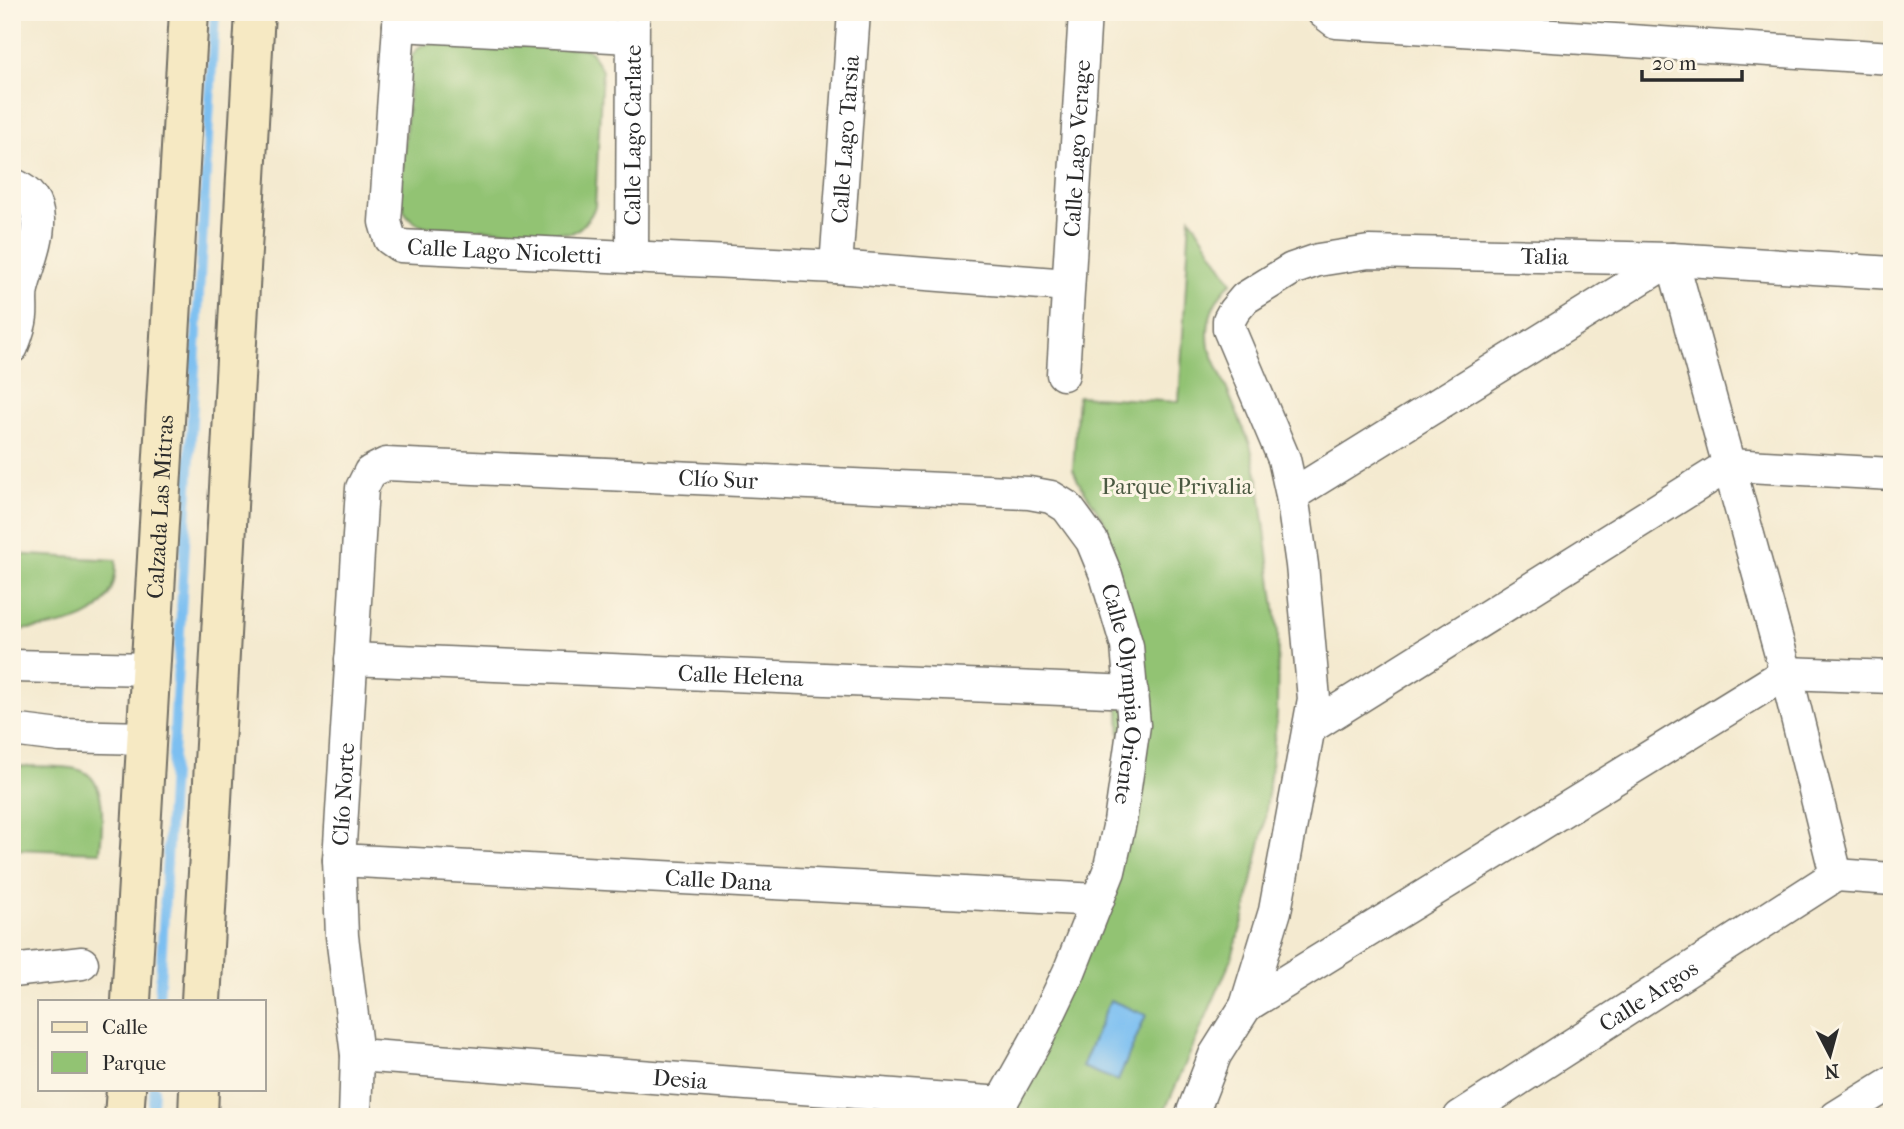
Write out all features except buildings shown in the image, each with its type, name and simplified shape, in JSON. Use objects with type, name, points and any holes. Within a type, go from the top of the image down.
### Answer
[{"type":"main road","name":"Calzada Las Mitras","points":[[131,1000],[189,12]]},
{"type":"main road","points":[[201,1000],[255,12]]},
{"type":"main road","points":[[124,1117],[126,1090]]},
{"type":"main road","points":[[198,1117],[199,1090]]},
{"type":"street","name":"Calle Lago Tarsia","points":[[836,267],[854,12]]},
{"type":"street","name":"Calle Lago Verage","points":[[1063,374],[1085,12]]},
{"type":"street","points":[[1323,12],[1336,22],[1892,58]]},
{"type":"street","name":"Calle Lago Nicoletti","points":[[632,25],[399,18],[385,215],[390,239],[400,246],[836,267],[1068,285]]},
{"type":"street","name":"Calle Lago Carlate","points":[[632,25],[632,257]]},
{"type":"street","points":[[12,184],[30,194],[38,209],[36,237],[17,286],[20,328],[12,347]]},
{"type":"street","name":"Talia","points":[[1292,495],[1284,459],[1229,329],[1234,311],[1245,298],[1292,269],[1318,260],[1369,252],[1672,259],[1892,273]]},
{"type":"street","points":[[1191,1117],[1215,1055],[1246,1006],[1275,911],[1311,727],[1314,699],[1302,565],[1292,495],[1672,259],[1786,673],[1836,875],[1892,879]]},
{"type":"street","name":"Clío Sur","points":[[370,472],[386,464],[1015,492],[1051,497],[1067,507]]},
{"type":"street","points":[[1311,727],[1729,465],[1892,474]]},
{"type":"street","name":"Clío Norte","points":[[355,1117],[357,1055],[342,936],[339,860],[362,488],[370,472]]},
{"type":"street","name":"Calle Olympia Oriente","points":[[998,1110],[1069,972],[1109,872],[1120,822],[1134,725],[1127,646],[1106,575],[1092,541],[1067,507]]},
{"type":"street","name":"Calle Helena","points":[[351,659],[1132,692]]},
{"type":"street","points":[[12,666],[150,669]]},
{"type":"street","points":[[1246,1006],[1786,673],[1892,677]]},
{"type":"street","points":[[12,730],[60,736],[147,738]]},
{"type":"street","name":"Calle Dana","points":[[339,860],[1098,901]]},
{"type":"street","name":"Calle Argos","points":[[1460,1117],[1836,875]]},
{"type":"street","points":[[12,971],[82,963]]},
{"type":"street","name":"Desia","points":[[357,1055],[998,1110]]},
{"type":"street","points":[[1836,1117],[1892,1082]]},
{"type":"green space","points":[[433,42],[582,48],[591,51],[602,71],[595,207],[580,228],[572,233],[424,227],[406,214],[400,201],[412,55],[420,46]]},
{"type":"green space","name":"Parque Privalia","points":[[1190,217],[1232,282],[1215,303],[1208,329],[1209,347],[1250,444],[1259,483],[1278,632],[1277,715],[1264,827],[1244,918],[1231,960],[1162,1117],[1002,1117],[1123,837],[1114,553],[1104,521],[1073,469],[1078,396],[1179,402]]},
{"type":"green space","points":[[12,554],[116,560],[114,581],[107,598],[83,618],[49,627],[12,630]]},
{"type":"green space","points":[[14,766],[76,769],[94,781],[102,804],[100,852],[12,849]]},
{"type":"water","points":[[1110,1000],[1146,1015],[1118,1081],[1082,1067]]},
{"type":"waterway","points":[[159,1000],[215,12]]},
{"type":"waterway","points":[[152,1117],[154,1090]]}]
